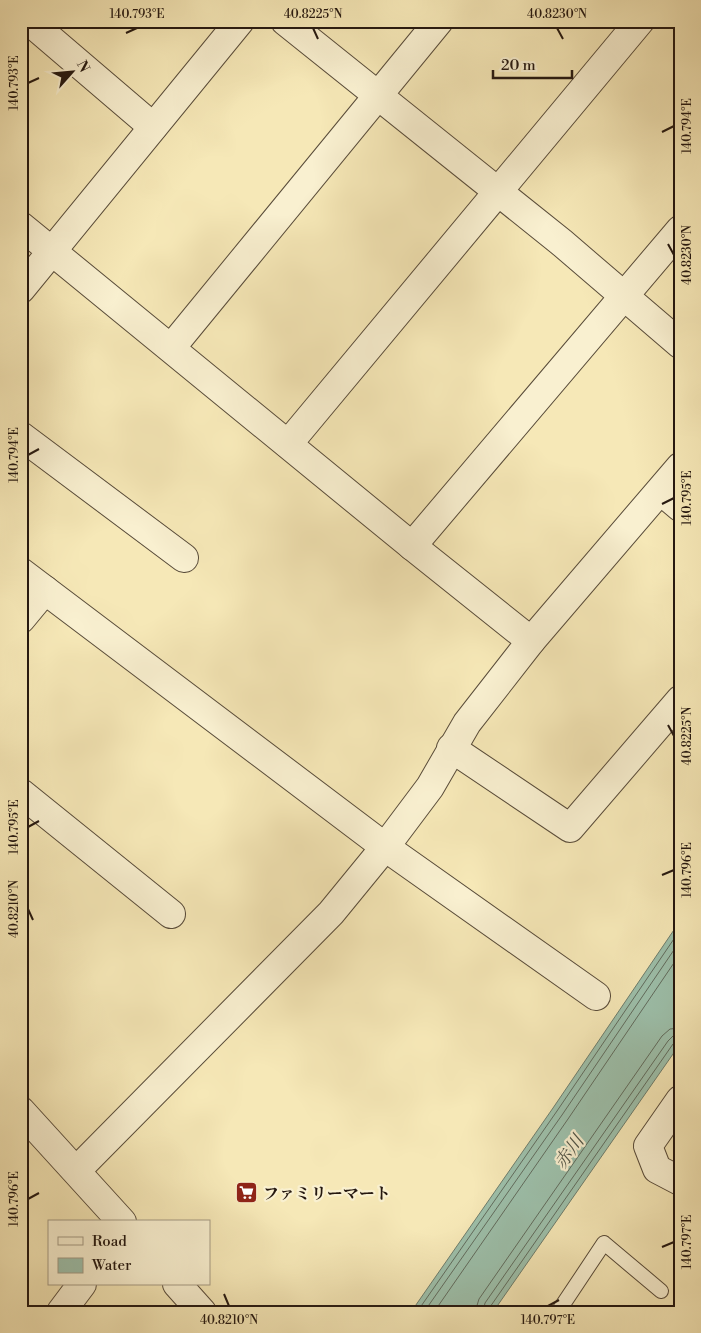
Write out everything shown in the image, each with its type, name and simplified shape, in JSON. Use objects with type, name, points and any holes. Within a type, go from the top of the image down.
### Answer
[{"type":"street","points":[[29,21],[153,127]]},
{"type":"street","points":[[21,289],[240,21]]},
{"type":"street","points":[[285,21],[561,242],[680,344]]},
{"type":"street","points":[[171,348],[438,21]]},
{"type":"street","points":[[288,444],[640,21]]},
{"type":"street","points":[[21,226],[531,641]]},
{"type":"street","points":[[412,546],[680,230]]},
{"type":"street","points":[[21,436],[184,558]]},
{"type":"street","points":[[77,1170],[331,912],[385,847],[430,787],[466,723],[531,641],[670,499],[680,467]]},
{"type":"street","points":[[21,572],[385,847],[596,996]]},
{"type":"street","points":[[21,619],[45,590]]},
{"type":"street","points":[[452,748],[570,828],[680,700]]},
{"type":"street","points":[[21,793],[171,914]]},
{"type":"street","points":[[680,1100],[648,1146],[657,1169],[680,1181]]},
{"type":"street","points":[[21,1111],[77,1170],[120,1220]]},
{"type":"street","points":[[61,1312],[80,1286]]},
{"type":"street","points":[[179,1286],[202,1312]]},
{"type":"lane","points":[[558,1312],[604,1243],[661,1291]]},
{"type":"water","name":"赤川","points":[[680,921],[680,1044],[493,1312],[411,1312],[553,1108]]},
{"type":"place","name":"ファミリーマート","points":[[247,1193]]}]
